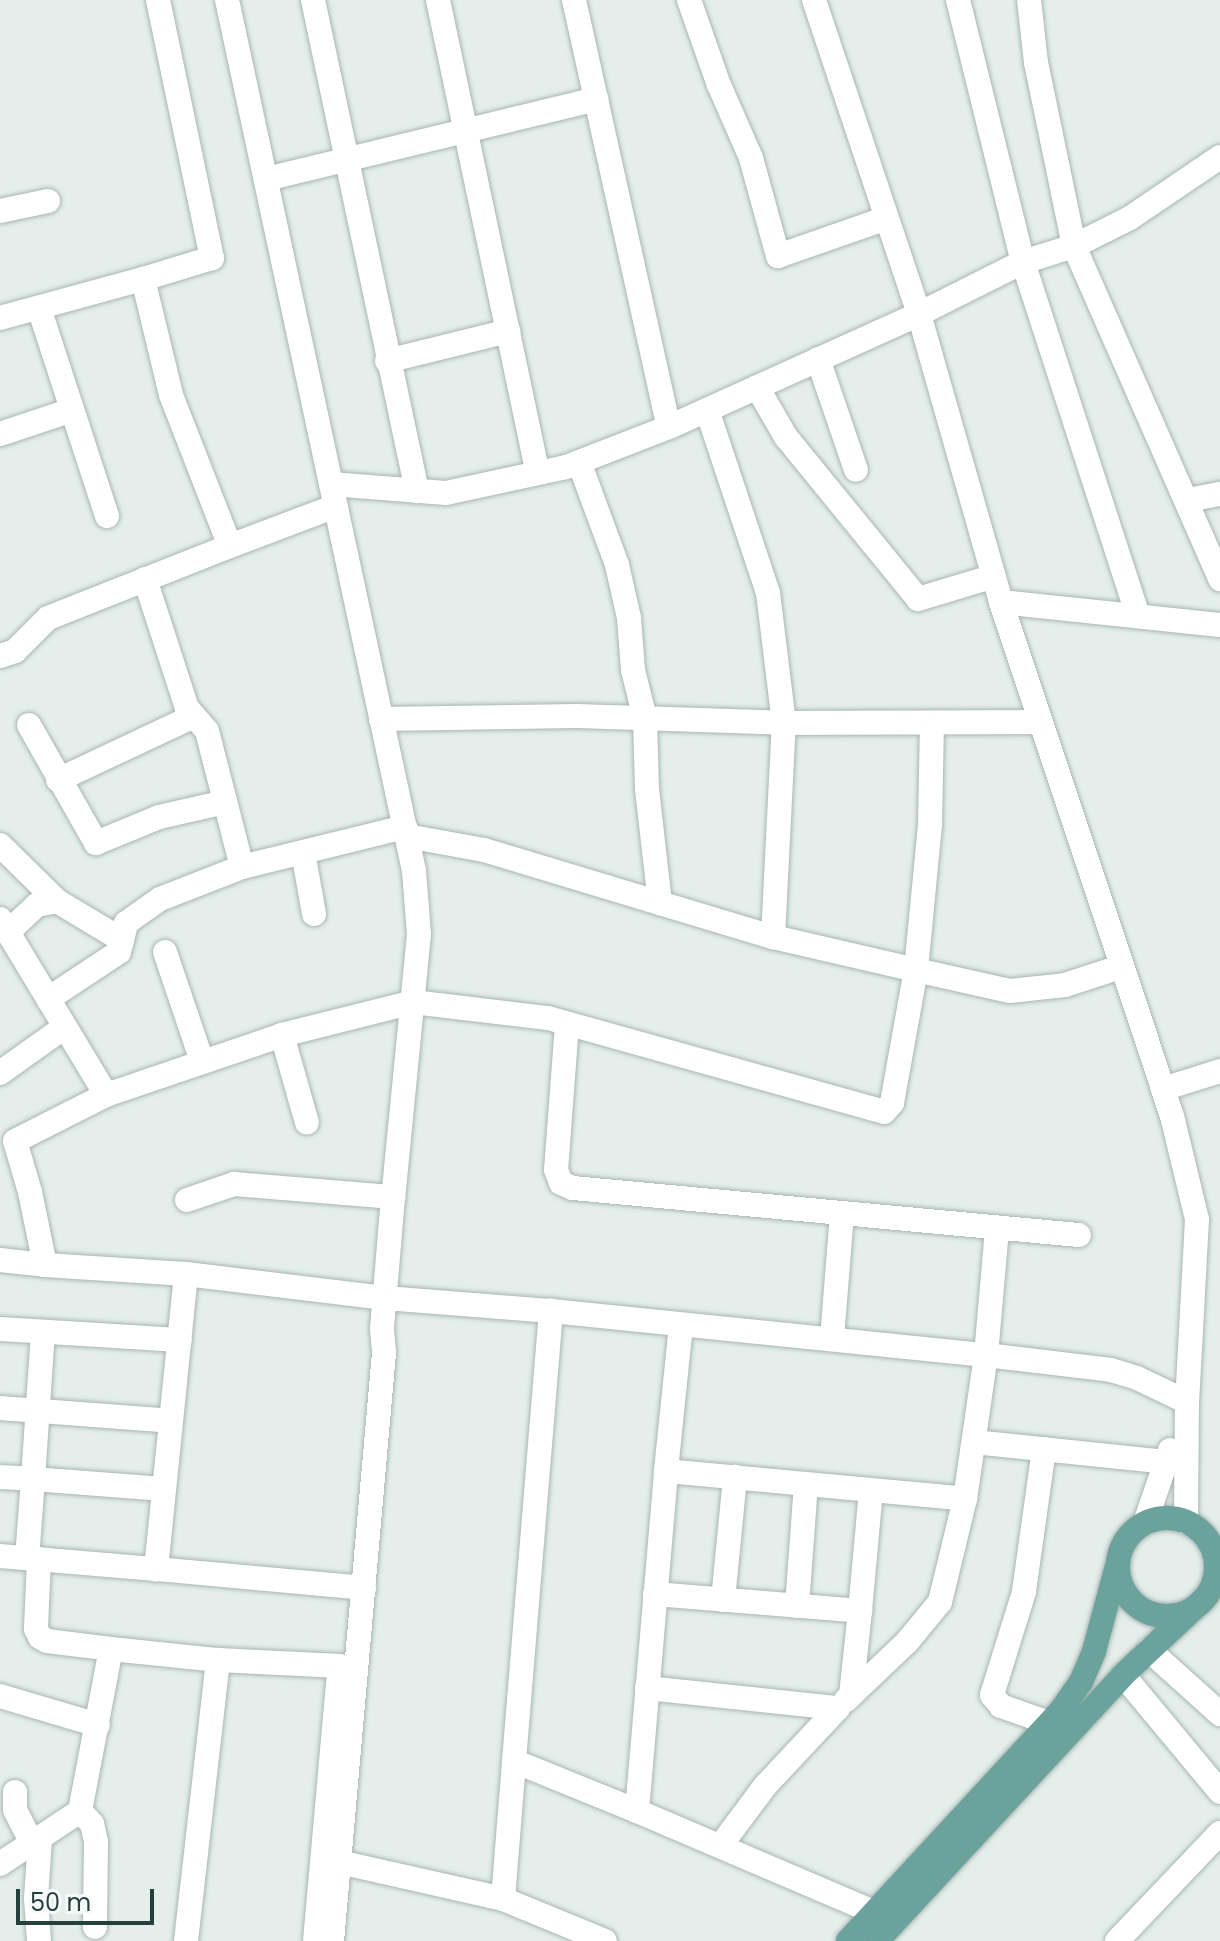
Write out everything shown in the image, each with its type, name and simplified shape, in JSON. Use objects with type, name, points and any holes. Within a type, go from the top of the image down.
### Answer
[{"type":"main road","points":[[848,1941],[885,1916],[1213,1585],[1214,1554],[1202,1526],[1159,1519],[1145,1523],[1132,1533],[1118,1562],[1094,1651],[1081,1682],[885,1916],[877,1941]]},
{"type":"main road","points":[[1118,1562],[1124,1592],[1147,1612],[1178,1615],[1213,1585]]},
{"type":"street","points":[[0,318],[212,258],[158,0]]},
{"type":"street","points":[[227,0],[406,831],[414,871],[419,934],[393,1197],[382,1329],[384,1353],[356,1587],[332,1941]]},
{"type":"street","points":[[313,0],[387,361],[417,491]]},
{"type":"street","points":[[438,0],[538,473]]},
{"type":"street","points":[[574,0],[669,427]]},
{"type":"street","points":[[689,0],[719,85],[751,158],[778,256],[887,218]]},
{"type":"street","points":[[814,0],[919,314],[1001,602],[1120,967],[1209,1216],[1187,1402],[1145,1523]]},
{"type":"street","points":[[958,0],[1023,262],[1138,616]]},
{"type":"street","points":[[1029,0],[1036,63],[1074,246],[1188,500],[1220,579]]},
{"type":"street","points":[[266,179],[596,99]]},
{"type":"street","points":[[0,656],[15,651],[48,618],[230,546],[334,495],[417,491],[446,493],[579,462],[669,427],[919,314],[1023,262],[1074,246],[1130,218],[1220,157]]},
{"type":"street","points":[[0,211],[48,201]]},
{"type":"street","points":[[143,279],[171,395],[230,546]]},
{"type":"street","points":[[39,308],[107,516]]},
{"type":"street","points":[[387,361],[508,331]]},
{"type":"street","points":[[818,359],[856,470]]},
{"type":"street","points":[[757,387],[795,449],[918,599],[994,576]]},
{"type":"street","points":[[0,434],[72,410]]},
{"type":"street","points":[[707,410],[768,593],[779,655],[784,723],[773,937]]},
{"type":"street","points":[[579,462],[617,565],[629,618],[633,670],[645,718],[647,789],[660,903]]},
{"type":"street","points":[[1188,500],[1220,494]]},
{"type":"street","points":[[145,579],[187,708],[207,731],[242,867]]},
{"type":"street","points":[[1001,602],[1220,625]]},
{"type":"street","points":[[58,780],[194,716]]},
{"type":"street","points":[[381,719],[645,718],[932,724],[1040,722]]},
{"type":"street","points":[[45,1265],[30,1192],[15,1141],[106,1095],[202,1061],[282,1035],[413,1002],[567,1024],[884,1112],[892,1103],[916,970],[930,825],[932,724]]},
{"type":"street","points":[[29,725],[96,843],[159,817],[225,802]]},
{"type":"street","points":[[48,999],[119,952],[126,923],[160,899],[242,867],[406,831],[484,850],[773,937],[1010,991],[1065,985],[1120,967]]},
{"type":"street","points":[[0,845],[57,901],[122,940]]},
{"type":"street","points":[[303,852],[314,914]]},
{"type":"street","points":[[57,901],[37,905],[4,925],[63,1028],[106,1095]]},
{"type":"street","points":[[165,952],[202,1061]]},
{"type":"street","points":[[567,1024],[556,1170],[561,1183],[573,1188],[1079,1235]]},
{"type":"street","points":[[0,1073],[63,1028]]},
{"type":"street","points":[[282,1035],[307,1123]]},
{"type":"street","points":[[1163,1089],[1220,1071]]},
{"type":"street","points":[[187,1200],[234,1184],[393,1197]]},
{"type":"street","points":[[832,1338],[842,1214]]},
{"type":"street","points":[[721,1845],[765,1786],[844,1702],[907,1642],[940,1602],[965,1499],[974,1442],[986,1355],[997,1229]]},
{"type":"street","points":[[0,1260],[186,1274],[385,1298],[551,1311],[986,1355],[1111,1370],[1137,1378],[1187,1402]]},
{"type":"street","points":[[156,1569],[186,1274]]},
{"type":"street","points":[[503,1899],[551,1311]]},
{"type":"street","points":[[637,1811],[681,1325]]},
{"type":"street","points":[[0,1329],[180,1340]]},
{"type":"street","points":[[43,1332],[33,1479],[36,1629],[40,1637],[47,1641],[218,1660],[340,1666]]},
{"type":"street","points":[[1187,1402],[1202,1526]]},
{"type":"street","points":[[0,1408],[171,1421]]},
{"type":"street","points":[[974,1442],[1166,1462]]},
{"type":"street","points":[[1044,1449],[1024,1592],[992,1695],[1001,1706],[1049,1723]]},
{"type":"street","points":[[666,1471],[965,1499]]},
{"type":"street","points":[[0,1477],[164,1489]]},
{"type":"street","points":[[723,1600],[735,1477]]},
{"type":"street","points":[[797,1606],[806,1484]]},
{"type":"street","points":[[844,1702],[860,1611],[871,1490]]},
{"type":"street","points":[[0,1556],[356,1587]]},
{"type":"street","points":[[315,1941],[340,1666],[356,1587]]},
{"type":"street","points":[[655,1594],[860,1611]]},
{"type":"street","points":[[0,1864],[80,1811],[111,1649]]},
{"type":"street","points":[[1149,1650],[1220,1714]]},
{"type":"street","points":[[186,1941],[218,1660]]},
{"type":"street","points":[[1123,1675],[1220,1792]]},
{"type":"street","points":[[647,1688],[844,1702]]},
{"type":"street","points":[[0,1696],[98,1725]]},
{"type":"street","points":[[514,1761],[885,1916]]},
{"type":"street","points":[[15,1792],[15,1810],[36,1842],[39,1941]]},
{"type":"street","points":[[80,1811],[92,1824],[96,1842],[95,1927]]},
{"type":"street","points":[[1117,1941],[1220,1833]]},
{"type":"street","points":[[339,1862],[503,1899],[605,1941]]}]
